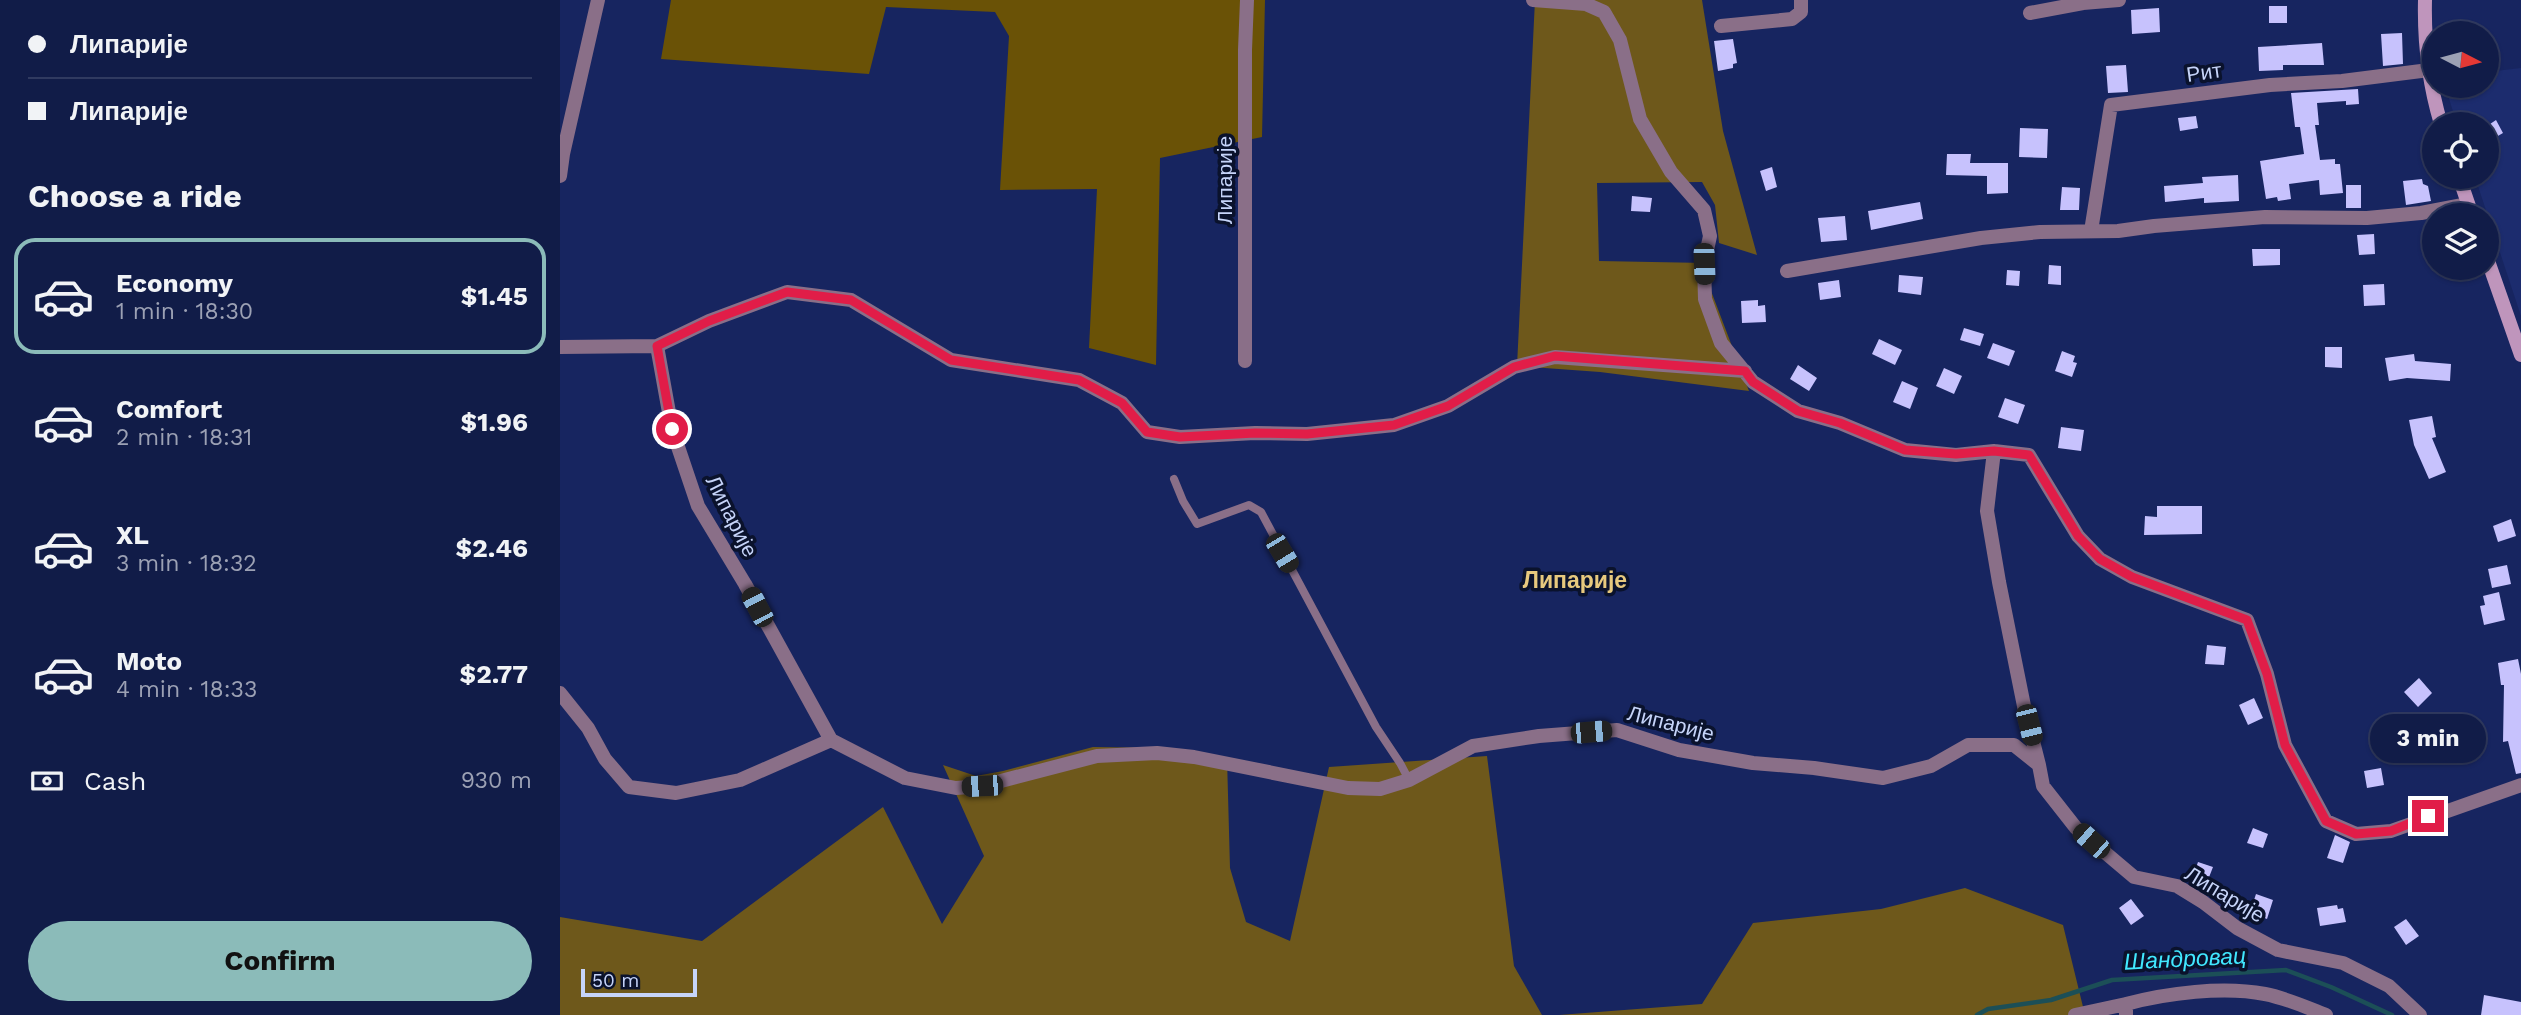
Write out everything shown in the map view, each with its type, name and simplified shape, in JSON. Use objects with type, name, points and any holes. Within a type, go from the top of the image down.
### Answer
[{"type":"main road","points":[[2425,0],[2425,21]]},
{"type":"main road","points":[[2495,280],[2521,355]]},
{"type":"street","points":[[560,176],[598,0]]},
{"type":"street","name":"Липарије","points":[[1245,361],[1247,0]]},
{"type":"street","points":[[1533,0],[1586,4],[1604,12],[1620,40],[1640,119],[1671,172],[1704,210],[1710,236],[1704,264],[1705,299],[1721,344],[1753,382],[1798,411],[1840,423],[1905,450],[1956,454],[1994,451],[2029,455],[2078,536],[2100,559],[2132,577],[2247,620],[2267,674],[2285,745],[2326,821],[2356,834],[2391,831],[2521,785]]},
{"type":"street","points":[[1721,26],[1792,19],[1801,12],[1801,0]]},
{"type":"street","points":[[2029,13],[2083,3],[2119,0]]},
{"type":"street","name":"Рит","points":[[2091,231],[2111,105],[2270,85],[2342,81],[2422,71]]},
{"type":"street","points":[[1787,271],[1980,238],[2040,232],[2118,231],[2264,217],[2367,218],[2422,213]]},
{"type":"street","points":[[560,347],[657,346],[709,321],[787,292],[851,300],[951,360],[1079,380],[1122,403],[1147,432],[1180,437],[1255,433],[1307,434],[1394,425],[1448,406],[1514,367],[1555,356],[1745,371]]},
{"type":"street","name":"Липарије","points":[[657,346],[672,429],[698,506],[831,740],[905,778],[956,788],[982,786],[1097,756],[1157,753],[1194,757],[1348,788],[1380,789],[1409,780],[1473,746],[1539,736],[1617,730],[1679,750],[1753,763],[1883,778],[1931,766],[1968,745],[2014,745],[2039,765],[2043,786],[2076,828],[2134,877],[2177,886],[2237,928],[2278,950],[2343,963],[2389,986],[2420,1015]]},
{"type":"street","points":[[1994,451],[1987,511],[2019,678],[2039,765]]},
{"type":"street","points":[[560,693],[588,728],[605,759],[629,787],[676,793],[740,780],[831,740]]},
{"type":"street","points":[[2075,1015],[2126,1010],[2161,995],[2221,992],[2263,993],[2326,1015]]},
{"type":"lane","points":[[1174,479],[1197,524],[1223,512],[1249,505],[1261,512],[1377,727],[1409,780]]},
{"type":"shaded area","points":[[671,0],[1265,0],[1262,137],[1160,158],[1156,365],[1089,348],[1097,189],[1000,190],[1009,36],[995,12],[886,7],[869,74],[661,59]]},
{"type":"shaded area","points":[[1535,0],[1702,0],[1723,131],[1757,255],[1719,243],[1715,205],[1702,182],[1597,183],[1599,261],[1706,263],[1708,283],[1749,391],[1600,372],[1517,366]]},
{"type":"shaded area","points":[[2521,68],[2521,316],[2499,250],[2499,203],[2484,203],[2479,189],[2499,189],[2499,112],[2453,112],[2449,98],[2499,98],[2499,71]]},
{"type":"shaded area","points":[[1093,747],[1169,748],[1227,758],[1230,868],[1246,922],[1290,941],[1329,767],[1487,756],[1514,966],[1542,1015],[560,1015],[560,917],[702,941],[883,807],[942,924],[984,856],[943,765],[976,776]]},
{"type":"shaded area","points":[[1965,888],[2063,925],[2085,1015],[1559,1015],[1702,1004],[1753,923],[1881,909]]},
{"type":"building","points":[[2269,6],[2287,6],[2287,23],[2269,23]]},
{"type":"building","points":[[2159,8],[2160,32],[2132,34],[2131,10]]},
{"type":"building","points":[[2402,33],[2403,64],[2383,66],[2381,34]]},
{"type":"building","points":[[1733,39],[1737,63],[1733,64],[1733,68],[1718,71],[1714,41]]},
{"type":"building","points":[[2322,43],[2324,65],[2283,65],[2283,70],[2259,71],[2258,47]]},
{"type":"building","points":[[2126,65],[2128,92],[2108,93],[2106,66]]},
{"type":"building","points":[[2358,89],[2359,104],[2346,105],[2346,101],[2317,103],[2319,125],[2315,125],[2320,160],[2335,159],[2335,164],[2340,164],[2343,193],[2320,195],[2319,180],[2289,184],[2291,199],[2266,199],[2260,161],[2304,154],[2300,127],[2295,127],[2291,93]]},
{"type":"building","points":[[2196,116],[2198,128],[2180,131],[2178,118]]},
{"type":"building","points":[[2020,128],[2048,129],[2047,158],[2019,157]]},
{"type":"building","points":[[1947,154],[1971,154],[1970,163],[2008,163],[2008,193],[1987,194],[1987,176],[1946,175]]},
{"type":"building","points":[[1772,167],[1777,187],[1766,191],[1760,171]]},
{"type":"building","points":[[2238,175],[2239,201],[2204,203],[2204,198],[2165,202],[2164,186],[2203,183],[2202,177]]},
{"type":"building","points":[[2422,179],[2422,189],[2429,189],[2431,201],[2406,205],[2403,181]]},
{"type":"building","points":[[2346,185],[2361,185],[2361,208],[2346,208]]},
{"type":"building","points":[[2062,187],[2080,188],[2079,210],[2060,210]]},
{"type":"building","points":[[1632,196],[1652,198],[1650,212],[1631,211]]},
{"type":"building","points":[[1920,202],[1923,219],[1871,230],[1868,211]]},
{"type":"building","points":[[1845,216],[1847,240],[1821,242],[1818,218]]},
{"type":"building","points":[[2374,234],[2375,254],[2359,255],[2357,235]]},
{"type":"building","points":[[2252,249],[2280,249],[2280,265],[2253,266]]},
{"type":"building","points":[[2049,265],[2061,266],[2061,285],[2048,284]]},
{"type":"building","points":[[2007,270],[2020,271],[2019,286],[2006,285]]},
{"type":"building","points":[[1899,275],[1923,277],[1921,295],[1898,292]]},
{"type":"building","points":[[1839,280],[1841,297],[1820,300],[1818,283]]},
{"type":"building","points":[[2384,284],[2385,305],[2364,306],[2363,285]]},
{"type":"building","points":[[1758,300],[1758,306],[1765,305],[1766,322],[1742,323],[1741,301]]},
{"type":"building","points":[[1964,328],[1984,334],[1980,346],[1960,340]]},
{"type":"building","points":[[1879,339],[1902,350],[1895,365],[1872,354]]},
{"type":"building","points":[[1993,343],[2015,351],[2009,366],[1987,358]]},
{"type":"building","points":[[2325,347],[2342,347],[2342,368],[2325,367]]},
{"type":"building","points":[[2062,351],[2075,356],[2073,362],[2077,363],[2072,377],[2055,371]]},
{"type":"building","points":[[2414,354],[2415,361],[2451,364],[2450,381],[2407,378],[2389,381],[2385,358]]},
{"type":"building","points":[[1798,365],[1817,378],[1809,391],[1790,379]]},
{"type":"building","points":[[1944,368],[1962,376],[1954,394],[1936,386]]},
{"type":"building","points":[[1902,381],[1918,388],[1910,409],[1893,402]]},
{"type":"building","points":[[2005,398],[2025,405],[2018,424],[1998,417]]},
{"type":"building","points":[[2432,416],[2436,437],[2432,438],[2446,472],[2429,479],[2414,445],[2409,420]]},
{"type":"building","points":[[2061,427],[2084,430],[2081,451],[2058,448]]},
{"type":"building","points":[[2157,506],[2202,506],[2202,534],[2144,535],[2145,516],[2157,517]]},
{"type":"building","points":[[2511,519],[2516,536],[2498,542],[2493,526]]},
{"type":"building","points":[[2507,565],[2511,584],[2492,588],[2488,569]]},
{"type":"building","points":[[2499,592],[2505,620],[2484,625],[2480,606],[2485,605],[2483,596]]},
{"type":"building","points":[[2207,645],[2226,647],[2224,665],[2205,664]]},
{"type":"building","points":[[2518,659],[2521,674],[2521,773],[2516,774],[2508,741],[2503,742],[2504,685],[2501,685],[2498,663]]},
{"type":"building","points":[[2419,678],[2432,693],[2418,707],[2404,692]]},
{"type":"building","points":[[2254,698],[2263,718],[2248,725],[2239,705]]},
{"type":"building","points":[[2396,721],[2400,742],[2377,747],[2372,727]]},
{"type":"building","points":[[2381,768],[2384,785],[2367,788],[2364,771]]},
{"type":"building","points":[[2253,828],[2268,834],[2263,848],[2247,843]]},
{"type":"building","points":[[2335,835],[2350,842],[2343,863],[2327,858]]},
{"type":"building","points":[[2198,862],[2213,867],[2206,885],[2192,879]]},
{"type":"building","points":[[2256,894],[2273,900],[2267,919],[2250,912]]},
{"type":"building","points":[[2131,899],[2144,916],[2131,925],[2119,908]]},
{"type":"building","points":[[2337,905],[2338,909],[2343,908],[2346,922],[2320,926],[2317,908]]},
{"type":"building","points":[[2406,919],[2419,936],[2406,945],[2394,927]]},
{"type":"building","points":[[2484,995],[2521,1002],[2521,1015],[2481,1015]]},
{"type":"waterway","name":"Шандровац","points":[[1977,1015],[1988,1009],[2051,1000],[2112,980],[2286,970],[2392,1015]]},
{"type":"district","name":"Липарије","points":[[1575,580]]},
{"type":"route","points":[[672,429],[657,346],[709,321],[787,292],[851,300],[951,360],[1079,380],[1122,403],[1147,432],[1180,437],[1255,433],[1307,434],[1394,425],[1448,406],[1514,367],[1555,356],[1745,371],[1753,382],[1798,411],[1840,423],[1905,450],[1956,454],[1994,451],[2029,455],[2078,536],[2100,559],[2132,577],[2247,620],[2267,674],[2285,745],[2326,821],[2356,834],[2391,831],[2428,816]]}]
